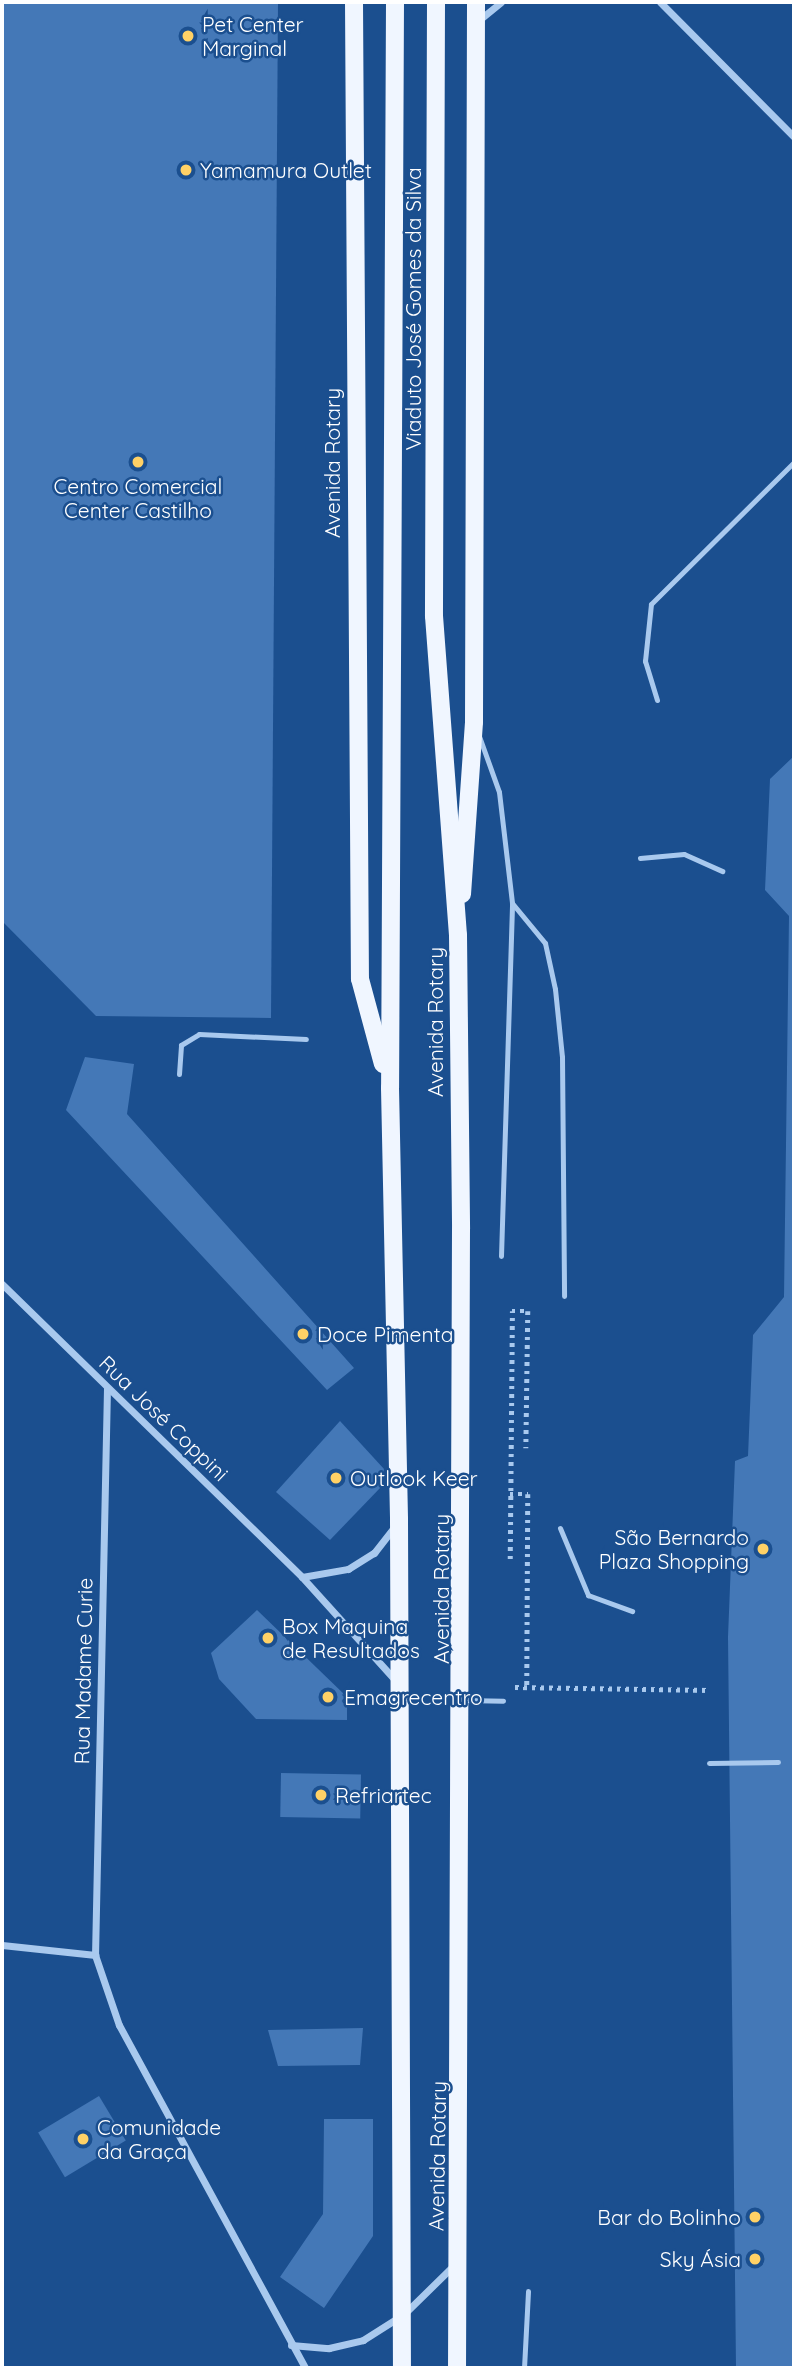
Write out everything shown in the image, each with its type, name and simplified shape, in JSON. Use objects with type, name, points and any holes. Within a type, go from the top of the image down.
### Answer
[{"type":"main road","name":"Avenida Rotary","points":[[354,2],[360,979],[390,1088]]},
{"type":"main road","name":"Viaduto José Gomes da Silva","points":[[390,614],[395,2]]},
{"type":"main road","name":"Viaduto José Gomes da Silva","points":[[434,616],[436,2]]},
{"type":"main road","name":"Avenida Rotary","points":[[458,936],[474,722],[476,2]]},
{"type":"main road","name":"Avenida Rotary","points":[[390,614],[390,1088],[399,1520],[404,2314],[402,2368]]},
{"type":"main road","name":"Avenida Rotary","points":[[434,616],[458,936],[464,1700],[457,2368]]},
{"type":"street","points":[[478,20],[502,2]]},
{"type":"street","points":[[660,2],[794,137]]},
{"type":"street","name":"Rua José Coppini","points":[[2,1284],[302,1577],[399,1684]]},
{"type":"street","name":"Rua Madame Curie","points":[[107,1388],[95,1955],[119,2025],[305,2368]]},
{"type":"street","points":[[302,1577],[348,1569],[374,1553],[399,1520]]},
{"type":"street","points":[[2,1945],[95,1955]]},
{"type":"street","points":[[291,2345],[343,2347],[404,2314],[459,2261]]},
{"type":"lane","points":[[657,699],[645,661],[651,604],[794,462]]},
{"type":"lane","points":[[474,722],[499,792],[512,903],[501,1255]]},
{"type":"lane","points":[[639,858],[684,854],[722,871]]},
{"type":"lane","points":[[512,903],[545,943],[555,989],[562,1057],[564,1296]]},
{"type":"lane","points":[[179,1074],[181,1045],[199,1034],[306,1039]]},
{"type":"lane","points":[[560,1528],[588,1595],[632,1611]]},
{"type":"lane","points":[[464,1700],[503,1701]]},
{"type":"lane","points":[[709,1763],[778,1762]]},
{"type":"lane","points":[[524,2368],[528,2291]]},
{"type":"path","points":[[510,1559],[512,1311],[528,1311],[526,1448]]},
{"type":"path","points":[[510,1494],[528,1494],[527,1687]]},
{"type":"path","points":[[489,1701],[489,1687],[710,1690]]},
{"type":"building","name":"Centro Comercial Center Castilho","points":[[2,2],[278,2],[271,1018],[96,1016],[2,921]]},
{"type":"building","name":"São Bernardo Plaza Shopping","points":[[794,756],[794,2368],[736,2368],[728,1637],[735,1461],[748,1456],[753,1335],[784,1297],[789,916],[765,890],[770,779]]},
{"type":"building","points":[[85,1057],[134,1064],[127,1114],[354,1368],[327,1390],[66,1110]]},
{"type":"building","name":"Outlook Keer","points":[[340,1421],[384,1469],[381,1487],[330,1540],[276,1492]]},
{"type":"building","points":[[257,1610],[347,1697],[347,1720],[256,1719],[219,1679],[211,1653]]},
{"type":"building","name":"Refriartec","points":[[281,1773],[361,1774],[360,1818],[280,1817]]},
{"type":"building","points":[[363,2028],[360,2065],[278,2066],[268,2030]]},
{"type":"building","name":"Comunidade da Graça","points":[[99,2096],[126,2141],[65,2177],[38,2133]]},
{"type":"building","points":[[324,2119],[373,2119],[373,2236],[324,2308],[280,2277],[323,2214]]},
{"type":"place","name":"Pet Center Marginal","points":[[188,36]]},
{"type":"place","name":"Yamamura Outlet","points":[[186,170]]},
{"type":"place","name":"Centro Comercial Center Castilho","points":[[138,462]]},
{"type":"place","name":"Doce Pimenta","points":[[303,1334]]},
{"type":"place","name":"Outlook Keer","points":[[336,1478]]},
{"type":"place","name":"São Bernardo Plaza Shopping","points":[[763,1549]]},
{"type":"place","name":"Box Maquina de Resultados","points":[[268,1638]]},
{"type":"place","name":"Emagrecentro","points":[[328,1697]]},
{"type":"place","name":"Refriartec","points":[[321,1795]]},
{"type":"place","name":"Comunidade da Graça","points":[[83,2139]]},
{"type":"place","name":"Bar do Bolinho","points":[[755,2217]]},
{"type":"place","name":"Sky Ásia","points":[[755,2259]]}]
